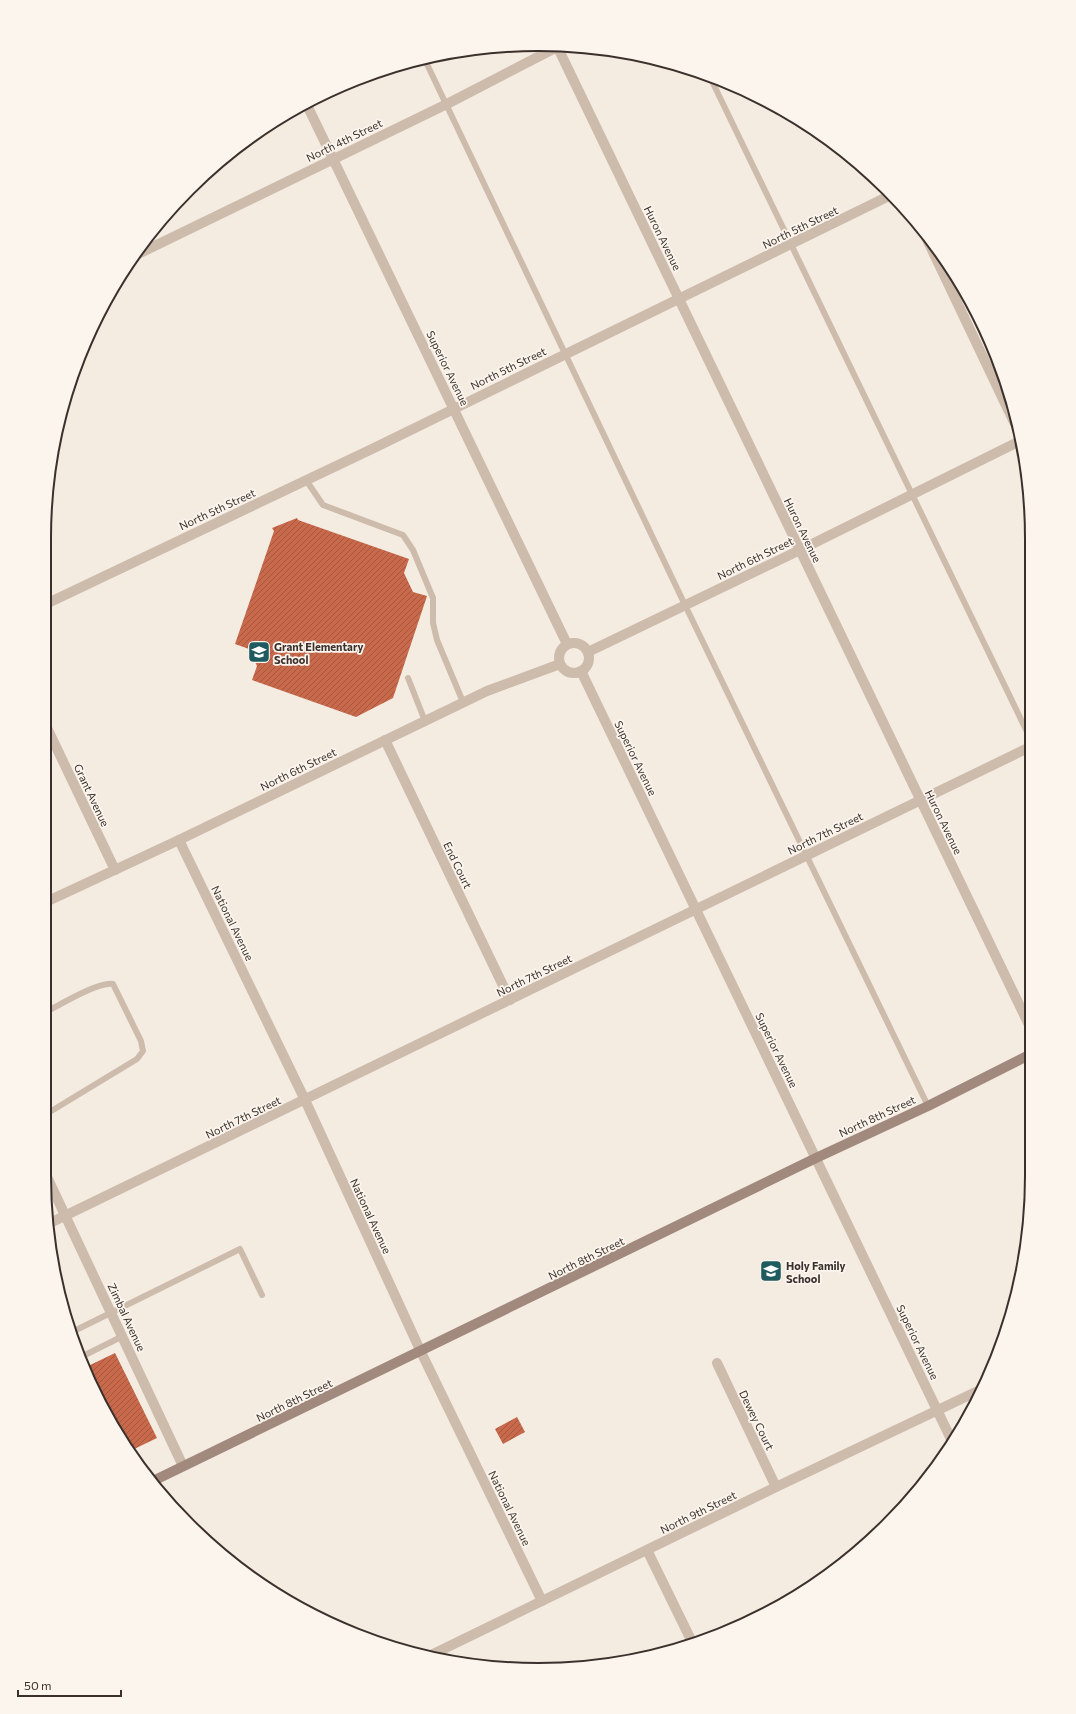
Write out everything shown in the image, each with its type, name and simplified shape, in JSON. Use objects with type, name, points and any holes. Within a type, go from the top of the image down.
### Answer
[{"type":"main road","name":"North 8th Street","points":[[158,1479],[816,1158],[928,1106],[1025,1058]]},
{"type":"street","name":"North 4th Street","points":[[146,250],[447,104],[548,51]]},
{"type":"street","name":"Huron Avenue","points":[[561,52],[1025,1017]]},
{"type":"street","name":"Superior Avenue","points":[[309,109],[567,644]]},
{"type":"street","name":"North 5th Street","points":[[51,602],[792,245],[886,198]]},
{"type":"street","points":[[935,257],[1006,405]]},
{"type":"street","name":"North 6th Street","points":[[588,652],[800,550],[1016,443]]},
{"type":"street","points":[[577,642],[586,648],[588,652],[589,661],[581,671],[571,673],[566,671],[560,664],[560,650],[567,644],[577,642]]},
{"type":"street","name":"North 6th Street","points":[[51,900],[180,840],[463,702],[487,691],[560,664]]},
{"type":"street","name":"Superior Avenue","points":[[581,671],[950,1437]]},
{"type":"street","name":"Grant Avenue","points":[[51,736],[115,870]]},
{"type":"street","name":"End Court","points":[[385,740],[510,1000]]},
{"type":"street","name":"North 7th Street","points":[[53,1221],[1025,749]]},
{"type":"street","name":"National Avenue","points":[[180,840],[305,1100],[421,1352],[542,1601]]},
{"type":"street","name":"Zimbal Avenue","points":[[51,1186],[184,1466]]},
{"type":"street","name":"Dewey Court","points":[[716,1363],[776,1487]]},
{"type":"street","name":"North 9th Street","points":[[437,1652],[776,1487],[974,1393]]},
{"type":"street","points":[[647,1550],[690,1638]]},
{"type":"lane","points":[[427,64],[685,605],[928,1106]]},
{"type":"lane","points":[[713,84],[1025,728]]},
{"type":"lane","points":[[306,480],[322,505],[402,535],[413,550],[433,598],[433,623],[437,640],[463,702]]},
{"type":"lane","points":[[408,678],[425,721]]},
{"type":"lane","points":[[51,1010],[90,990],[106,984],[113,984],[140,1041],[143,1052],[137,1060],[127,1067],[51,1110]]},
{"type":"lane","points":[[76,1330],[240,1249],[262,1295]]},
{"type":"lane","points":[[85,1354],[122,1336]]},
{"type":"building","points":[[297,518],[298,520],[409,559],[404,573],[413,592],[427,596],[393,698],[356,717],[252,680],[257,666],[249,649],[235,644],[274,531],[272,528]]},
{"type":"building","points":[[115,1353],[157,1438],[134,1449],[116,1420],[89,1365]]},
{"type":"building","points":[[517,1417],[525,1432],[503,1444],[495,1429]]},
{"type":"place","name":"Grant Elementary School","points":[[259,652]]},
{"type":"place","name":"Holy Family School","points":[[771,1271]]}]
